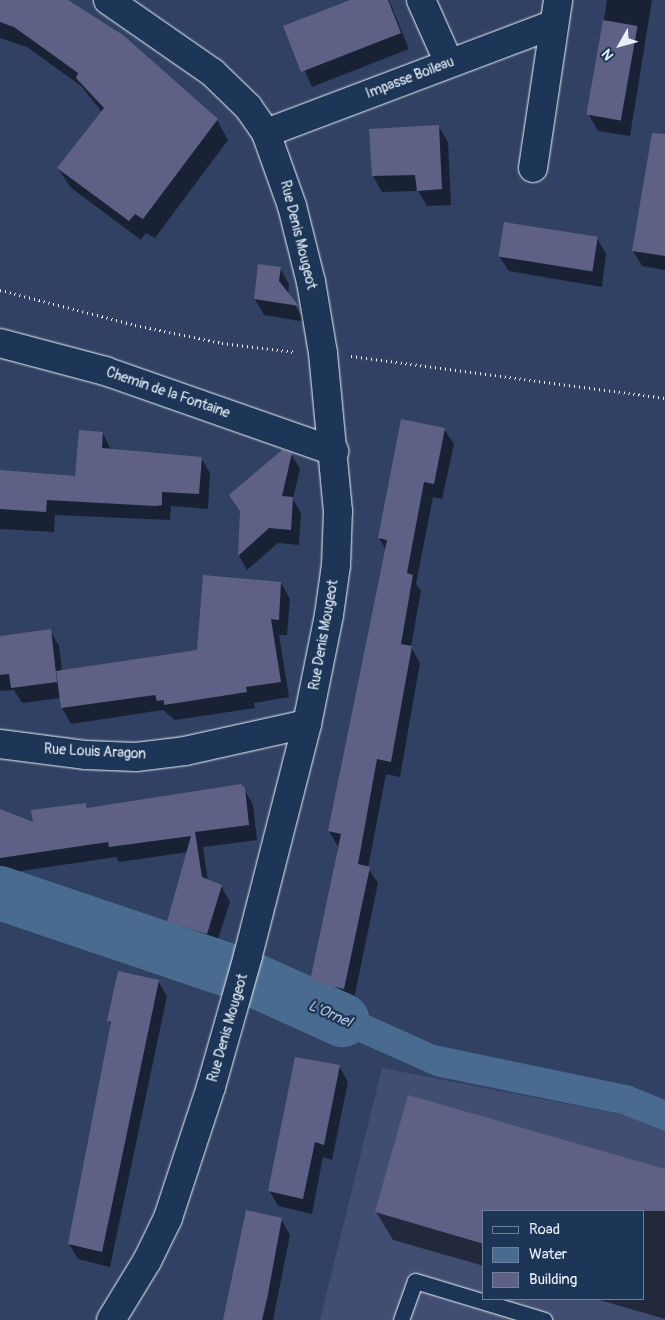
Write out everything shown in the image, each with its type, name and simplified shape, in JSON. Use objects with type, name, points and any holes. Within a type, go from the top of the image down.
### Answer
[{"type":"street","name":"Rue Denis Mougeot","points":[[108,0],[213,73],[248,107],[266,133],[292,206],[311,282],[323,353],[334,452],[338,511],[336,565],[307,724],[248,956],[208,1096],[168,1218],[147,1262],[111,1320]]},
{"type":"street","points":[[421,0],[449,63]]},
{"type":"street","name":"Impasse Boileau","points":[[266,133],[449,63],[556,12]]},
{"type":"street","name":"Impasse Boileau","points":[[533,168],[556,12]]},
{"type":"street","name":"Chemin de la Fontaine","points":[[0,343],[105,371],[334,452]]},
{"type":"street","name":"Rue Louis Aragon","points":[[0,744],[86,755],[136,757],[185,752],[307,724]]},
{"type":"lane","points":[[401,1320],[415,1281],[544,1320]]},
{"type":"path","points":[[0,290],[135,325],[222,343],[323,353],[665,398]]},
{"type":"shaded area","points":[[382,1068],[665,1123],[665,1320],[320,1320]]},
{"type":"water","points":[[277,974],[435,1045],[631,1086],[665,1100],[665,1131],[621,1114],[435,1076],[273,1004]]},
{"type":"building","points":[[0,0],[68,0],[123,35],[218,119],[143,219],[135,214],[129,221],[57,168],[104,108],[76,78],[78,73],[14,27],[0,22]]},
{"type":"building","points":[[350,0],[388,0],[401,33],[301,72],[283,26]]},
{"type":"building","points":[[603,20],[637,26],[621,121],[586,115]]},
{"type":"building","points":[[439,125],[442,189],[417,191],[415,175],[372,176],[369,129]]},
{"type":"building","points":[[652,133],[665,134],[665,256],[632,251]]},
{"type":"building","points":[[504,222],[598,237],[592,271],[499,257]]},
{"type":"building","points":[[258,264],[281,267],[279,281],[299,306],[254,299]]},
{"type":"building","points":[[401,419],[445,428],[434,484],[424,482],[407,573],[413,575],[401,644],[412,646],[391,762],[377,759],[358,864],[370,867],[344,989],[310,981],[341,834],[328,831],[387,540],[378,538]]},
{"type":"building","points":[[79,430],[103,432],[102,448],[202,457],[199,494],[162,492],[162,505],[155,506],[47,500],[46,512],[0,509],[0,470],[75,476]]},
{"type":"building","points":[[282,450],[292,453],[282,496],[293,497],[291,530],[269,528],[238,556],[240,511],[229,495]]},
{"type":"building","points":[[203,575],[281,582],[279,620],[271,619],[281,682],[246,687],[247,692],[164,705],[164,700],[157,701],[155,695],[61,708],[56,671],[197,650]]},
{"type":"building","points":[[51,629],[57,682],[11,688],[9,674],[0,675],[0,636]]},
{"type":"building","points":[[241,784],[245,788],[249,825],[195,832],[202,877],[222,885],[207,934],[167,922],[191,836],[109,847],[108,842],[0,858],[0,809],[33,822],[31,810],[86,803],[87,808]]},
{"type":"building","points":[[118,971],[159,980],[102,1252],[68,1244],[111,1022],[107,1021]]},
{"type":"building","points":[[295,1057],[340,1065],[324,1145],[315,1142],[303,1199],[268,1191]]},
{"type":"building","points":[[408,1095],[665,1169],[665,1211],[482,1210],[482,1243],[375,1212]]},
{"type":"building","points":[[246,1210],[282,1218],[267,1299],[262,1320],[223,1320]]},
{"type":"waterway","name":"L'Ornel","points":[[0,893],[245,976],[342,1020]]}]
